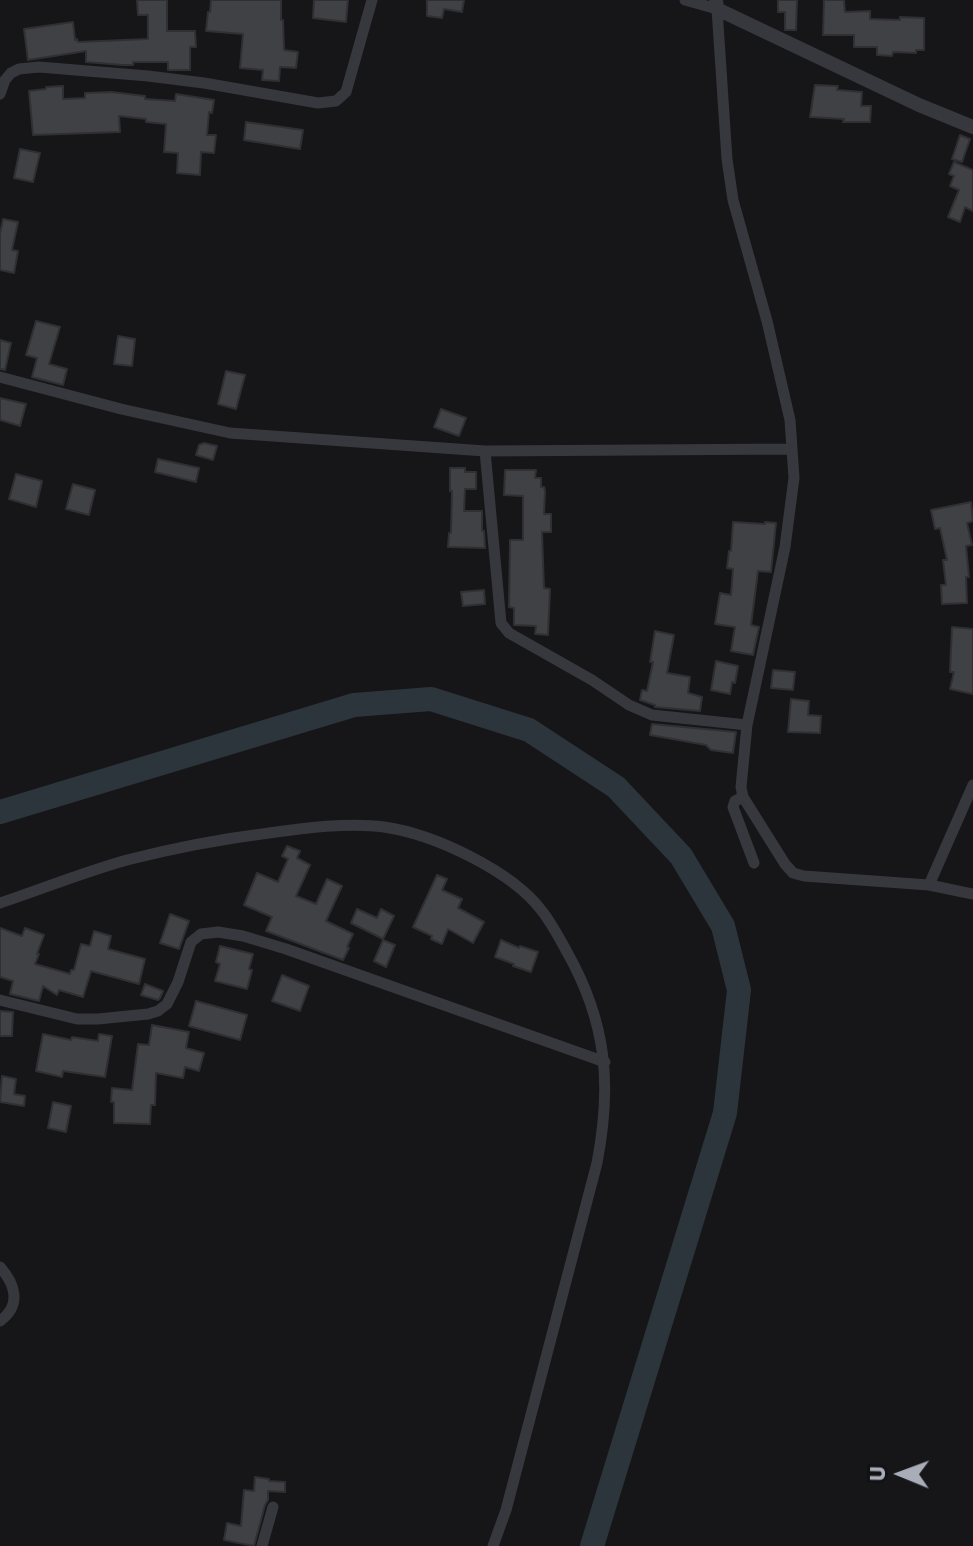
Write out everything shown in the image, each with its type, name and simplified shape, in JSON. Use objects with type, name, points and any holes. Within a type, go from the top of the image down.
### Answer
[{"type":"street","points":[[0,94],[11,73],[39,67],[162,77],[318,103],[336,101],[346,92],[372,0]]},
{"type":"street","points":[[685,0],[717,4],[919,105],[973,127]]},
{"type":"street","points":[[717,4],[726,147],[733,200],[767,321],[790,420],[794,478],[785,547],[747,725],[741,787],[743,797],[793,873],[818,878],[929,885],[973,894]]},
{"type":"street","points":[[0,377],[121,409],[230,433],[485,451],[792,449]]},
{"type":"street","points":[[485,451],[501,623],[509,633],[641,711],[652,715],[747,725]]},
{"type":"street","points":[[929,885],[973,785]]},
{"type":"street","points":[[743,797],[735,801],[733,807],[754,863]]},
{"type":"street","points":[[0,903],[125,861],[210,841],[326,827],[384,827],[451,847],[513,883],[541,909],[578,971],[591,1003],[605,1062],[604,1118],[597,1163],[506,1510],[493,1546]]},
{"type":"street","points":[[0,1000],[77,1019],[158,1011],[167,1004],[178,982],[191,942],[208,932],[218,932],[286,949],[605,1062]]},
{"type":"street","points":[[0,1267],[9,1277],[14,1303],[0,1321]]},
{"type":"street","points":[[262,1546],[273,1507]]},
{"type":"building","points":[[137,0],[167,0],[167,31],[195,31],[196,47],[190,47],[190,70],[168,70],[168,62],[123,65],[86,62],[86,51],[28,60],[24,29],[73,22],[75,40],[78,42],[148,39],[148,15],[138,15]]},
{"type":"building","points":[[211,0],[281,0],[284,50],[298,52],[296,68],[280,67],[279,81],[262,80],[263,70],[240,68],[243,34],[206,31]]},
{"type":"building","points":[[314,0],[348,0],[346,22],[313,18]]},
{"type":"building","points":[[427,0],[464,0],[462,12],[444,9],[442,18],[427,16]]},
{"type":"building","points":[[778,0],[797,0],[796,30],[785,30],[785,12],[778,12]]},
{"type":"building","points":[[824,0],[844,0],[845,12],[870,11],[870,19],[924,18],[924,50],[916,50],[916,53],[893,52],[892,56],[877,55],[877,47],[854,47],[854,35],[823,35]]},
{"type":"building","points":[[815,85],[862,92],[861,106],[871,106],[870,122],[810,117]]},
{"type":"building","points":[[63,86],[63,99],[85,98],[85,93],[111,92],[145,96],[145,99],[175,101],[176,94],[214,100],[212,113],[209,112],[207,135],[216,135],[214,153],[201,152],[200,175],[177,173],[178,153],[164,152],[166,124],[119,116],[120,132],[33,135],[29,91]]},
{"type":"building","points":[[246,122],[303,130],[300,149],[244,140]]},
{"type":"building","points":[[960,135],[970,139],[962,162],[952,159]]},
{"type":"building","points":[[20,149],[40,153],[33,182],[14,178]]},
{"type":"building","points":[[954,162],[973,170],[973,211],[965,207],[960,222],[948,217],[959,190],[950,186],[954,176],[949,174]]},
{"type":"building","points":[[3,219],[18,222],[12,250],[18,251],[14,273],[0,270]]},
{"type":"building","points":[[36,321],[60,327],[49,364],[67,369],[63,385],[32,377],[37,358],[26,355]]},
{"type":"building","points":[[118,336],[135,339],[132,366],[114,364]]},
{"type":"building","points":[[0,340],[11,343],[5,370],[0,369]]},
{"type":"building","points":[[226,371],[245,375],[236,409],[218,404]]},
{"type":"building","points":[[0,398],[26,404],[20,426],[0,420]]},
{"type":"building","points":[[441,409],[466,418],[459,436],[434,427]]},
{"type":"building","points":[[199,445],[217,446],[213,460],[196,455]]},
{"type":"building","points":[[158,459],[199,468],[196,482],[155,472]]},
{"type":"building","points":[[450,468],[476,472],[476,489],[465,489],[464,511],[482,511],[485,548],[448,547],[451,533]]},
{"type":"building","points":[[505,470],[536,470],[535,478],[541,478],[541,487],[544,487],[544,514],[551,514],[551,532],[542,532],[544,588],[550,589],[548,635],[535,634],[536,626],[514,625],[514,608],[509,607],[510,540],[523,540],[523,496],[504,495]]},
{"type":"building","points":[[16,474],[42,481],[36,507],[9,499]]},
{"type":"building","points":[[73,484],[95,490],[89,515],[66,509]]},
{"type":"building","points":[[971,502],[973,521],[967,523],[972,545],[966,546],[969,577],[966,577],[967,603],[942,604],[941,585],[946,585],[943,560],[947,560],[940,528],[935,529],[931,510]]},
{"type":"building","points":[[733,522],[776,523],[771,572],[758,571],[751,625],[759,627],[753,655],[731,651],[735,627],[715,624],[720,593],[731,595],[733,569],[727,568]]},
{"type":"building","points":[[484,590],[485,604],[463,606],[461,592]]},
{"type":"building","points":[[952,627],[973,629],[973,694],[950,689],[954,672],[950,672]]},
{"type":"building","points":[[655,631],[674,635],[667,673],[690,677],[688,693],[702,697],[700,711],[655,707],[640,700],[642,690],[647,691]]},
{"type":"building","points":[[716,661],[738,666],[730,694],[711,690]]},
{"type":"building","points":[[773,670],[795,672],[793,690],[771,688]]},
{"type":"building","points":[[791,699],[809,701],[808,715],[821,716],[820,733],[788,732]]},
{"type":"building","points":[[652,724],[736,732],[733,753],[650,735]]},
{"type":"building","points":[[287,846],[300,851],[297,858],[310,865],[296,896],[316,904],[327,879],[342,886],[326,921],[353,934],[343,960],[266,931],[272,917],[244,905],[257,873],[278,882],[288,859],[282,856]]},
{"type":"building","points":[[437,875],[447,879],[442,890],[462,899],[458,908],[484,922],[473,943],[448,929],[442,944],[413,927]]},
{"type":"building","points":[[357,909],[377,918],[381,909],[394,916],[383,939],[351,923]]},
{"type":"building","points":[[170,914],[189,921],[179,949],[160,943]]},
{"type":"building","points":[[0,928],[22,936],[25,928],[44,935],[35,964],[70,974],[81,944],[90,946],[94,931],[111,936],[108,949],[145,959],[139,984],[91,971],[83,997],[59,990],[57,995],[43,986],[39,1001],[10,994],[13,981],[0,977]]},
{"type":"building","points":[[383,940],[395,945],[386,967],[374,961]]},
{"type":"building","points":[[501,940],[538,952],[531,972],[495,957]]},
{"type":"building","points":[[220,946],[253,954],[247,989],[215,981],[220,964],[216,962]]},
{"type":"building","points":[[282,975],[309,986],[300,1011],[272,1001]]},
{"type":"building","points":[[145,984],[163,991],[158,1000],[141,995]]},
{"type":"building","points":[[196,1001],[247,1015],[240,1040],[189,1026]]},
{"type":"building","points":[[0,1011],[13,1012],[12,1036],[0,1036]]},
{"type":"building","points":[[152,1025],[189,1032],[186,1048],[204,1053],[199,1071],[185,1067],[183,1078],[156,1073],[155,1105],[151,1105],[150,1124],[114,1123],[112,1088],[132,1090],[138,1044],[149,1045]]},
{"type":"building","points":[[43,1034],[71,1040],[72,1037],[98,1041],[99,1034],[112,1036],[105,1077],[63,1071],[62,1077],[36,1071]]},
{"type":"building","points":[[2,1076],[16,1079],[14,1094],[25,1096],[24,1106],[0,1102]]},
{"type":"building","points":[[53,1102],[71,1106],[66,1132],[48,1128]]},
{"type":"building","points":[[255,1477],[285,1482],[285,1492],[268,1491],[254,1546],[224,1540],[227,1523],[241,1526],[244,1490],[254,1491]]},
{"type":"waterway","points":[[0,812],[354,705],[431,699],[529,730],[616,787],[681,856],[723,926],[739,990],[725,1113],[592,1546]]}]
